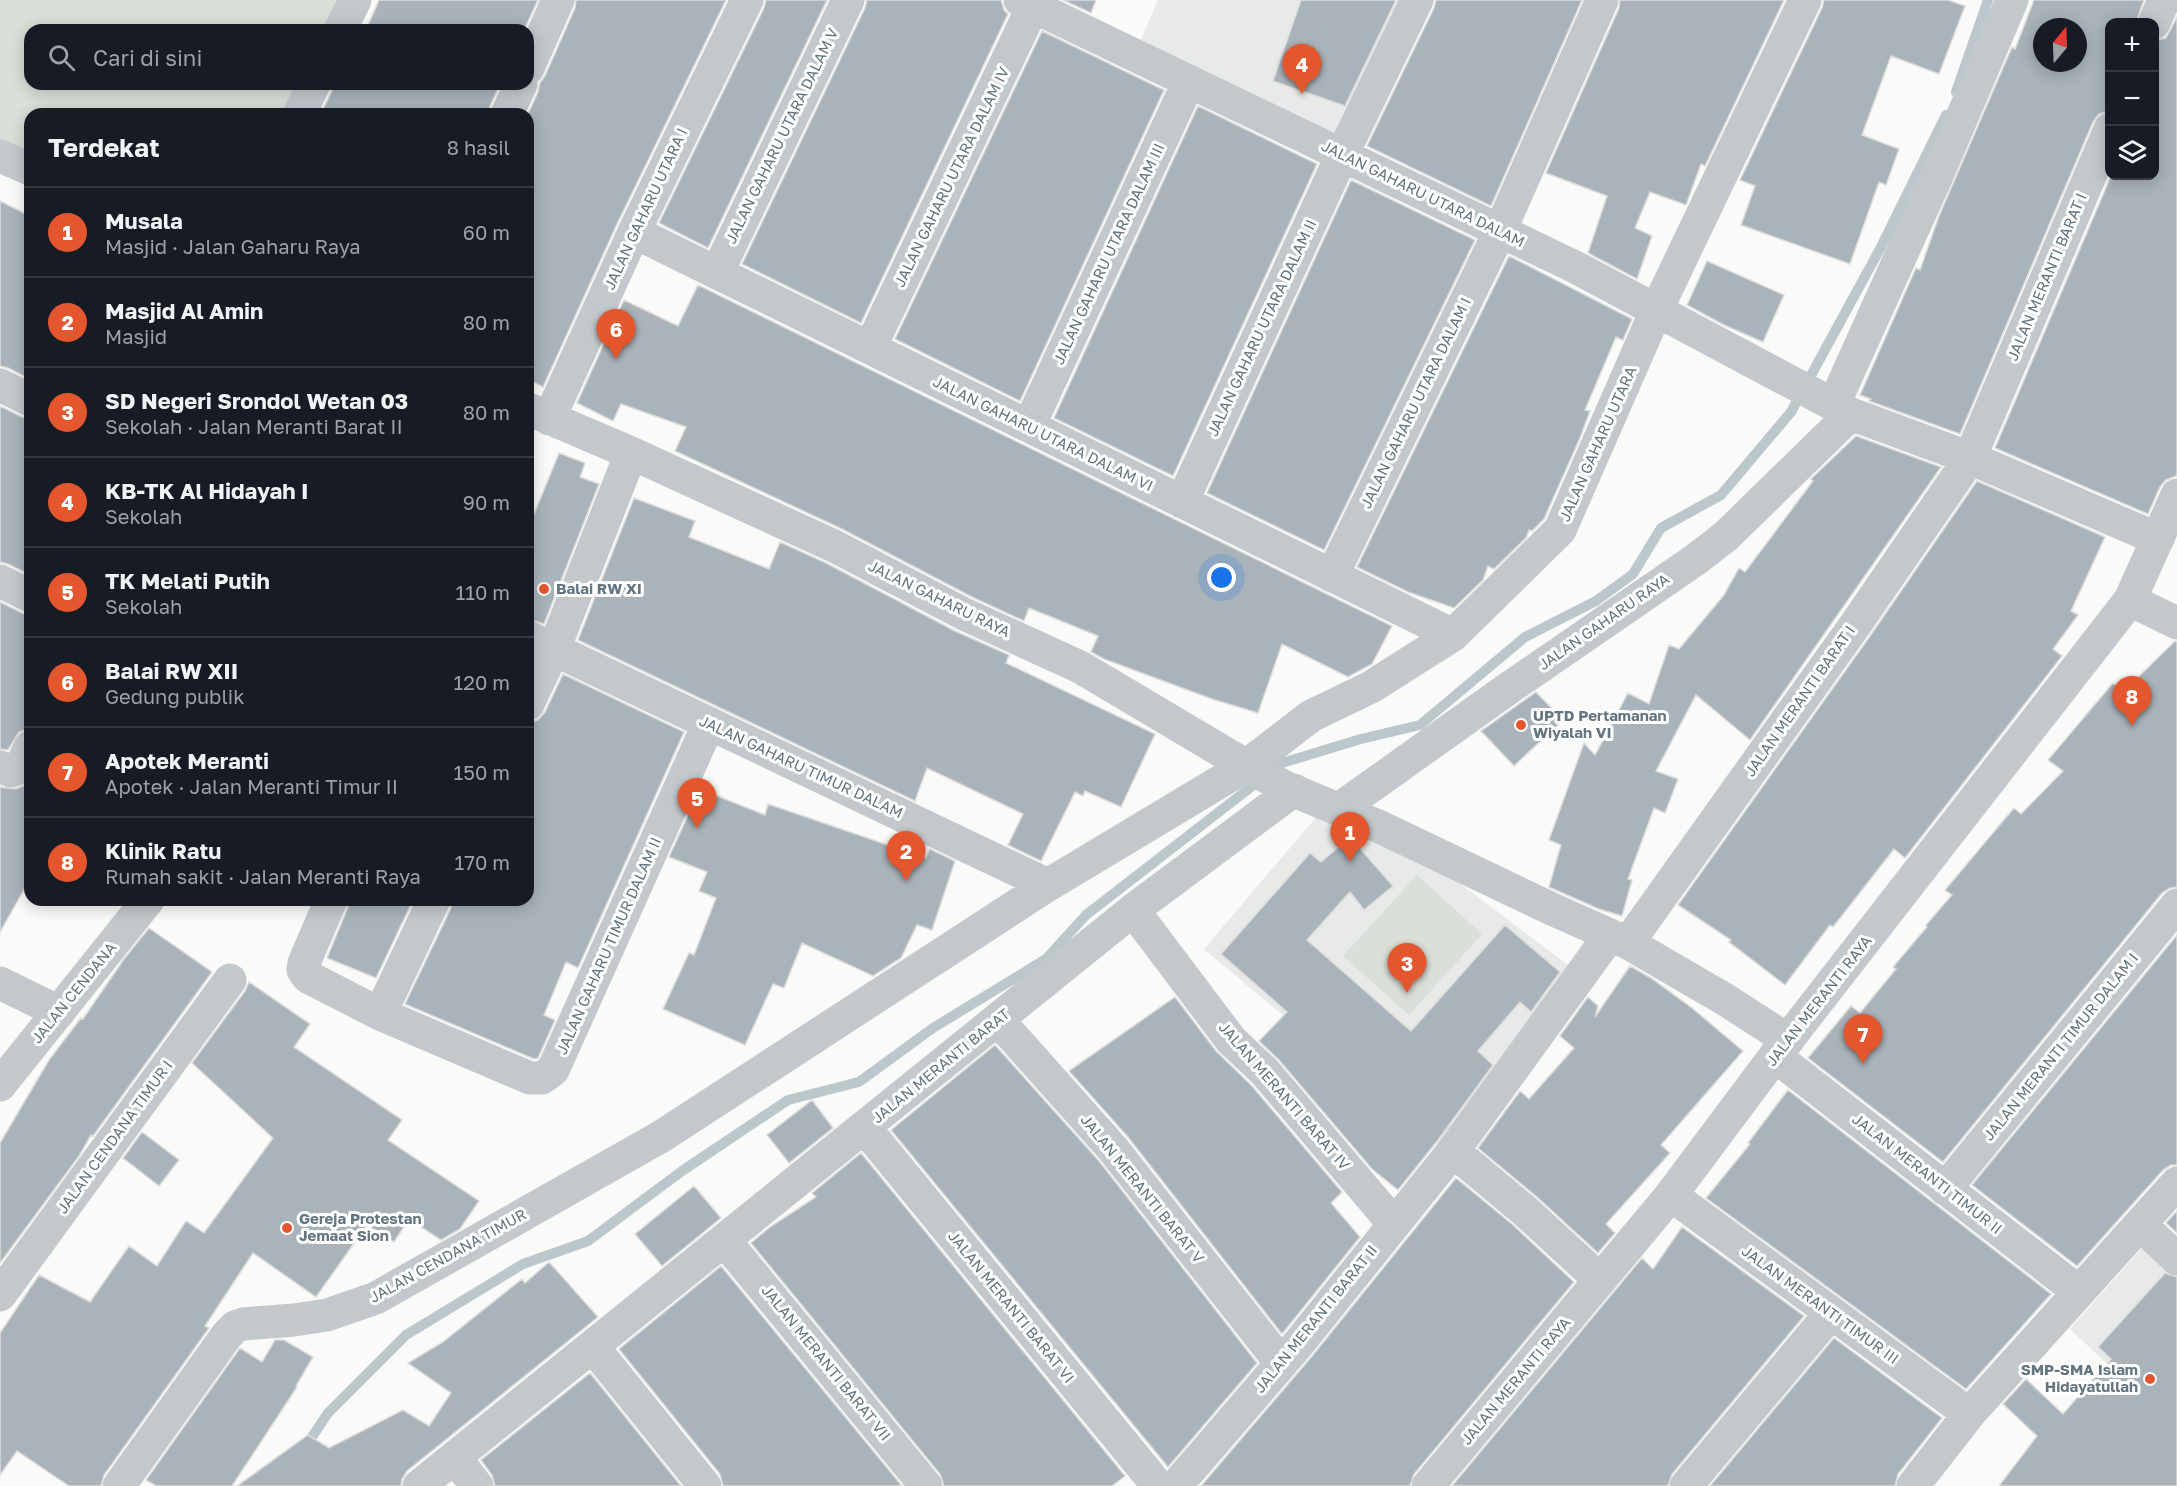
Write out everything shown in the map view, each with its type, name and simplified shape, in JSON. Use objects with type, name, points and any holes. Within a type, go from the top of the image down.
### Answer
[{"type":"street","points":[[343,24],[355,0]]},
{"type":"street","points":[[534,54],[558,0]]},
{"type":"street","name":"JALAN GAHARU UTARA I","points":[[539,414],[634,232],[747,0]]},
{"type":"street","name":"JALAN GAHARU UTARA DALAM V","points":[[717,273],[848,0]]},
{"type":"street","name":"JALAN GAHARU UTARA DALAM II","points":[[1182,502],[1342,155],[1417,0]]},
{"type":"street","name":"JALAN GAHARU UTARA DALAM I","points":[[1332,576],[1500,231],[1602,0]]},
{"type":"street","name":"JALAN GAHARU UTARA","points":[[1248,767],[1311,716],[1371,687],[1453,635],[1560,530],[1656,311],[1805,0]]},
{"type":"street","points":[[2012,0],[1835,405],[1970,458],[2158,538]]},
{"type":"street","points":[[2156,18],[2164,0]]},
{"type":"street","name":"JALAN GAHARU UTARA DALAM","points":[[1030,2],[1575,267],[1835,405]]},
{"type":"street","name":"JALAN GAHARU UTARA DALAM IV","points":[[870,348],[1030,2]]},
{"type":"street","name":"JALAN GAHARU UTARA DALAM III","points":[[1029,426],[1189,81]]},
{"type":"street","points":[[302,108],[311,90]]},
{"type":"street","points":[[510,108],[518,90]]},
{"type":"street","name":"JALAN MERANTI BARAT I","points":[[1619,939],[1846,637],[1970,458],[2105,138]]},
{"type":"street","points":[[0,156],[24,167]]},
{"type":"street","name":"JALAN GAHARU UTARA DALAM VI","points":[[634,232],[1453,635]]},
{"type":"street","points":[[0,385],[24,396]]},
{"type":"street","name":"JALAN GAHARU RAYA","points":[[1339,809],[1726,536],[1835,405]]},
{"type":"street","name":"JALAN GAHARU RAYA","points":[[539,414],[631,453],[834,546],[964,614],[1080,667],[1248,767],[1290,789],[1339,809],[1619,939],[1726,1000],[1782,1048]]},
{"type":"street","points":[[534,676],[541,643],[631,453]]},
{"type":"street","name":"JALAN MERANTI RAYA","points":[[1428,1486],[1671,1195],[1782,1048],[2130,600],[2177,495]]},
{"type":"street","points":[[0,581],[24,593]]},
{"type":"street","points":[[2130,600],[2177,623]]},
{"type":"street","name":"JALAN GAHARU TIMUR DALAM","points":[[541,643],[1048,885]]},
{"type":"street","name":"JALAN GAHARU TIMUR DALAM II","points":[[380,1014],[530,1078],[542,1078],[553,1070],[709,723]]},
{"type":"street","points":[[1048,885],[1248,767]]},
{"type":"street","name":"JALAN MERANTI BARAT","points":[[593,1347],[1133,910],[1290,789]]},
{"type":"street","name":"JALAN CENDANA TIMUR","points":[[119,1486],[235,1327],[243,1324],[327,1315],[376,1298],[662,1136],[1048,885]]},
{"type":"street","name":"JALAN MERANTI TIMUR DALAM I","points":[[1945,1189],[2177,905]]},
{"type":"street","name":"JALAN CENDANA","points":[[0,1085],[143,906]]},
{"type":"street","points":[[328,906],[307,954],[303,970],[308,978],[380,1014],[431,906]]},
{"type":"street","name":"JALAN MERANTI BARAT IV","points":[[1133,910],[1231,1040],[1272,1080],[1394,1224]]},
{"type":"street","name":"JALAN MERANTI BARAT II","points":[[1176,1486],[1281,1363],[1394,1224],[1619,939]]},
{"type":"street","name":"JALAN CENDANA TIMUR I","points":[[0,1295],[230,980]]},
{"type":"street","points":[[0,983],[59,1012]]},
{"type":"street","name":"JALAN MERANTI BARAT V","points":[[998,1020],[1113,1149],[1281,1363]]},
{"type":"street","name":"JALAN MERANTI TIMUR II","points":[[1782,1048],[1945,1189],[2079,1293]]},
{"type":"street","name":"JALAN MERANTI BARAT VI","points":[[865,1128],[1146,1481]]},
{"type":"street","points":[[1453,1151],[1525,1211],[1600,1280]]},
{"type":"street","points":[[1913,1486],[1969,1414],[2177,1183]]},
{"type":"street","name":"JALAN MERANTI TIMUR III","points":[[1671,1195],[1969,1414]]},
{"type":"street","points":[[2140,1224],[2177,1259]]},
{"type":"street","name":"JALAN MERANTI BARAT VII","points":[[725,1241],[926,1486]]},
{"type":"street","points":[[1686,1486],[1831,1313]]},
{"type":"street","points":[[418,1486],[593,1347],[705,1486]]},
{"type":"street","points":[[455,1458],[477,1486]]},
{"type":"shaded area","points":[[0,0],[340,0],[327,24],[24,24],[24,90],[294,90],[284,108],[24,108],[24,152],[0,140]]},
{"type":"shaded area","points":[[1158,0],[1411,0],[1341,143],[1139,44]]},
{"type":"shaded area","points":[[1318,815],[1437,866],[1572,968],[1444,1151],[1204,949]]},
{"type":"shaded area","points":[[1417,875],[1482,934],[1409,1015],[1343,956]]},
{"type":"shaded area","name":"SMP-SMA Islam Hidayatullah","points":[[2148,1241],[2177,1269],[2177,1430],[2070,1329]]},
{"type":"building","points":[[379,0],[538,0],[527,24],[369,24]]},
{"type":"building","points":[[576,0],[726,0],[617,224],[543,387],[534,382],[534,108],[531,108],[575,8]]},
{"type":"building","points":[[766,0],[827,0],[708,248],[659,223]]},
{"type":"building","points":[[867,0],[1001,0],[1008,14],[861,323],[742,264]]},
{"type":"building","points":[[1063,0],[1096,0],[1091,13]]},
{"type":"building","points":[[1301,0],[1396,0],[1345,106],[1273,81]]},
{"type":"building","points":[[1436,0],[1582,0],[1491,206],[1367,146]]},
{"type":"building","points":[[1620,0],[1784,0],[1705,166],[1701,164],[1686,205],[1650,192],[1635,228],[1652,236],[1637,279],[1588,253],[1607,196],[1546,173],[1619,8]]},
{"type":"building","points":[[1824,0],[1948,0],[1965,6],[1939,74],[1891,56],[1862,135],[1899,149],[1886,185],[1879,182],[1850,264],[1741,225],[1755,186],[1740,180]]},
{"type":"building","points":[[2034,0],[2144,0],[2137,18],[2105,18],[2105,112],[2099,114],[2093,122],[1960,434],[1869,401],[1871,399],[1860,395],[1916,268],[1920,270],[1939,216],[2012,47],[2015,49]]},
{"type":"building","points":[[2177,17],[2177,473],[2160,487],[2148,514],[1995,448],[2109,180],[2159,180],[2159,40],[2166,38]]},
{"type":"building","points":[[1042,31],[1164,90],[1020,401],[895,339]]},
{"type":"building","points":[[332,90],[497,90],[490,108],[324,108]]},
{"type":"building","points":[[1198,106],[1317,164],[1173,476],[1054,418]]},
{"type":"building","points":[[1351,180],[1475,240],[1324,550],[1207,493]]},
{"type":"building","points":[[0,201],[24,213],[24,376],[0,366]]},
{"type":"building","points":[[1509,256],[1632,319],[1623,340],[1616,337],[1585,410],[1590,411],[1580,438],[1544,519],[1532,531],[1529,530],[1526,538],[1494,569],[1488,566],[1483,580],[1454,608],[1408,592],[1357,567]]},
{"type":"building","points":[[1707,261],[1784,295],[1763,342],[1687,305]]},
{"type":"building","points":[[698,285],[1392,626],[1372,664],[1348,677],[1282,644],[1258,713],[1212,699],[1104,659],[1091,652],[1098,636],[1029,608],[1024,621],[972,597],[842,529],[675,451],[686,427],[621,404],[613,421],[577,403],[624,300],[678,326]]},
{"type":"building","points":[[0,406],[24,418],[24,572],[0,562]]},
{"type":"building","points":[[1856,436],[1941,467],[1750,740],[1696,695],[1656,771],[1678,779],[1665,813],[1654,808],[1628,879],[1632,880],[1622,916],[1599,909],[1549,887],[1561,845],[1549,840],[1584,743],[1595,755],[1628,693],[1649,704],[1669,645],[1679,649],[1724,595],[1739,568],[1745,572],[1813,481],[1811,479]]},
{"type":"building","points":[[559,453],[585,463],[580,477],[599,484],[544,624],[534,621],[534,514]]},
{"type":"building","points":[[1977,481],[2105,537],[2071,611],[2078,615],[2053,649],[2062,656],[1905,858],[1894,849],[1833,927],[1830,925],[1785,985],[1729,942],[1731,940],[1678,905],[1868,639]]},
{"type":"building","points":[[634,498],[695,521],[689,537],[769,569],[780,542],[826,563],[955,631],[1009,655],[1006,663],[1155,734],[1121,807],[1085,791],[1083,796],[1075,792],[1041,861],[1008,845],[1023,814],[927,768],[915,801],[578,640]]},
{"type":"building","points":[[0,602],[24,614],[24,731],[19,732],[8,750],[0,749]]},
{"type":"building","points":[[2175,641],[2177,642],[2177,887],[2162,893],[1943,1162],[1808,1058],[1851,1006],[1860,1013],[1896,969],[1893,967],[1952,895],[1945,890],[2014,808],[2021,814],[2063,771],[2048,760],[2113,683],[2123,692]]},
{"type":"building","points":[[563,674],[684,732],[578,968],[566,962],[544,1015],[555,1020],[538,1058],[534,1059],[405,1004],[451,906],[534,906],[534,721],[545,712]]},
{"type":"building","name":"UPTD Pertamanan Wiyalah VI","points":[[1536,692],[1563,720],[1514,766],[1481,731]]},
{"type":"building","points":[[24,786],[24,890],[0,932],[0,787],[16,789]]},
{"type":"building","points":[[700,789],[765,815],[768,804],[926,858],[930,849],[955,861],[932,930],[917,925],[901,958],[873,976],[802,943],[784,988],[773,984],[745,1045],[663,1009],[689,953],[694,955],[716,898],[699,891],[707,872],[669,857]]},
{"type":"building","points":[[1350,837],[1393,886],[1364,910],[1350,892],[1307,940],[1411,1031],[1505,925],[1560,972],[1531,1012],[1520,1002],[1478,1051],[1493,1065],[1398,1190],[1372,1169],[1279,1060],[1259,1041],[1287,1012],[1221,954],[1310,853],[1321,862]]},
{"type":"building","points":[[410,906],[376,978],[327,958],[348,907]]},
{"type":"building","points":[[149,928],[212,972],[93,1136],[91,1135],[79,1156],[0,1263],[0,1143],[49,1060],[81,1018],[83,1019],[124,959]]},
{"type":"building","points":[[2177,935],[2177,1165],[2171,1165],[2163,1170],[2077,1266],[1972,1185]]},
{"type":"building","points":[[1630,966],[1651,978],[1692,1008],[1743,1051],[1661,1145],[1670,1153],[1606,1224],[1615,1233],[1598,1253],[1537,1197],[1478,1148],[1520,1091],[1529,1099],[1574,1048],[1560,1036],[1588,997],[1598,1006],[1595,1017]]},
{"type":"building","points":[[249,982],[310,1024],[294,1047],[402,1120],[388,1140],[479,1201],[460,1229],[441,1240],[409,1219],[394,1242],[367,1225],[316,1297],[253,1253],[205,1326],[209,1328],[104,1475],[101,1486],[69,1486],[17,1451],[0,1475],[0,1333],[39,1275],[90,1302],[129,1246],[157,1266],[186,1221],[204,1233],[273,1138],[192,1063],[245,991]]},
{"type":"building","points":[[1175,997],[1216,1051],[1251,1085],[1342,1192],[1331,1203],[1360,1237],[1282,1334],[1128,1137],[1069,1071]]},
{"type":"building","points":[[995,1045],[1099,1161],[1257,1363],[1168,1467],[891,1130]]},
{"type":"building","points":[[1788,1090],[2051,1294],[1966,1389],[1706,1198],[1750,1144],[1748,1143]]},
{"type":"building","points":[[812,1100],[833,1128],[789,1163],[767,1135]]},
{"type":"building","points":[[142,1132],[179,1160],[159,1186],[123,1158]]},
{"type":"building","points":[[861,1153],[1125,1476],[1112,1486],[944,1486],[940,1474],[751,1243],[770,1227],[816,1197],[812,1193]]},
{"type":"building","points":[[1456,1178],[1513,1225],[1574,1282],[1414,1474],[1410,1486],[1201,1486],[1313,1355]]},
{"type":"building","points":[[694,1186],[721,1218],[662,1266],[635,1234]]},
{"type":"building","points":[[2177,1211],[2177,1233],[2166,1223]]},
{"type":"building","points":[[1682,1227],[1804,1316],[1672,1474],[1668,1486],[1452,1486],[1642,1258],[1653,1269]]},
{"type":"building","points":[[549,1262],[598,1317],[407,1471],[401,1486],[237,1486],[308,1435],[329,1448],[403,1410],[429,1426],[451,1393],[408,1363],[443,1342],[522,1279],[525,1283]]},
{"type":"building","points":[[721,1266],[902,1486],[723,1486],[720,1474],[619,1349]]},
{"type":"building","points":[[2165,1273],[2177,1277],[2177,1486],[1999,1486],[2037,1436],[2003,1404],[2026,1379],[2063,1414],[2111,1359],[2098,1347]]},
{"type":"building","points":[[1834,1338],[1942,1418],[1898,1474],[1895,1486],[1710,1486]]},
{"type":"building","points":[[275,1340],[284,1340],[313,1357],[297,1387],[232,1486],[156,1486],[146,1480],[240,1348],[262,1362]]},
{"type":"building","points":[[590,1373],[681,1486],[495,1486],[492,1475],[481,1460]]},
{"type":"waterway","points":[[1956,92],[1988,0]]},
{"type":"waterway","points":[[304,1449],[328,1413],[406,1335],[523,1264],[588,1241],[682,1171],[788,1100],[859,1082],[933,1028],[1046,959],[1086,915],[1282,763],[1361,739],[1420,725],[1525,637],[1596,601],[1633,574],[1661,528],[1721,495],[1791,412],[1881,247],[1946,115]]},
{"type":"place","name":"KB-TK Al Hidayah I","points":[[1302,94]]},
{"type":"place","name":"Balai RW XII","points":[[616,359]]},
{"type":"place","name":"Balai RW XI","points":[[544,589]]},
{"type":"place","name":"UPTD Pertamanan Wiyalah VI","points":[[1521,725]]},
{"type":"place","name":"Klinik Ratu","points":[[2132,726]]},
{"type":"place","name":"TK Melati Putih","points":[[697,828]]},
{"type":"place","name":"Musala","points":[[1350,862]]},
{"type":"place","name":"Masjid Al Amin","points":[[906,881]]},
{"type":"place","name":"SD Negeri Srondol Wetan 03","points":[[1407,993]]},
{"type":"place","name":"Apotek Meranti","points":[[1863,1064]]},
{"type":"place","name":"Gereja Protestan Jemaat Sion","points":[[287,1228]]},
{"type":"place","name":"SMP-SMA Islam Hidayatullah","points":[[2150,1379]]}]
